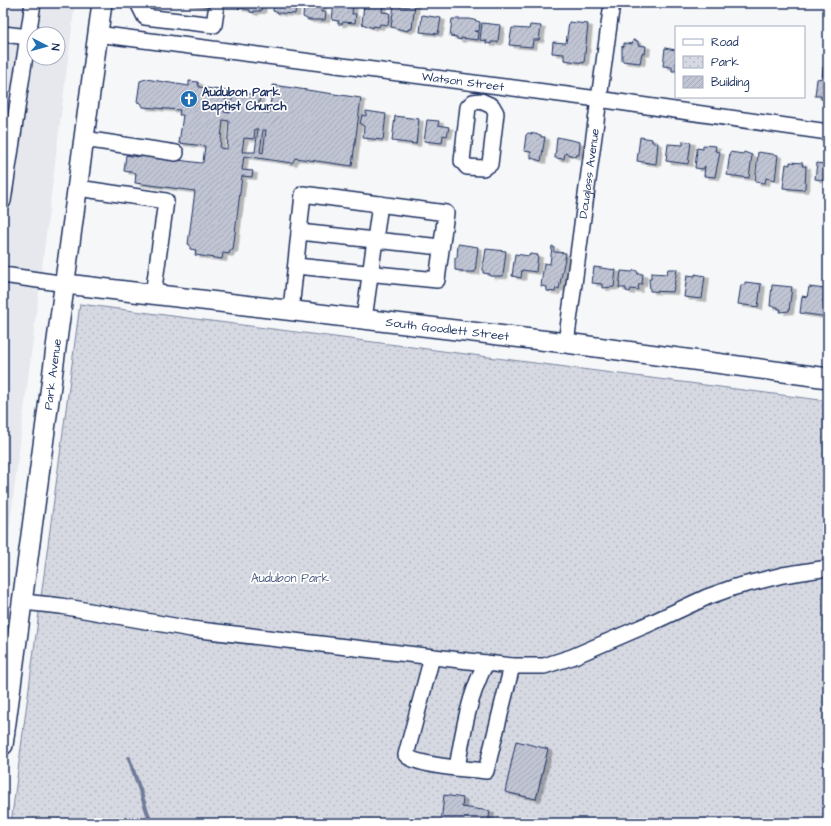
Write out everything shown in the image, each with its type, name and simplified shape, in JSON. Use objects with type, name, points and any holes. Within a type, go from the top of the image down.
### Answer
[{"type":"main road","name":"Park Avenue","points":[[3,745],[66,284],[102,3]]},
{"type":"main road","name":"South Goodlett Street","points":[[66,284],[566,343],[828,378]]},
{"type":"street","points":[[30,26],[33,3]]},
{"type":"street","points":[[138,3],[146,17],[214,25],[216,11]]},
{"type":"street","name":"Douglass Avenue","points":[[566,343],[612,3]]},
{"type":"street","points":[[164,42],[168,19]]},
{"type":"street","points":[[3,34],[26,37]]},
{"type":"street","name":"Watson Street","points":[[97,34],[598,99],[828,132]]},
{"type":"street","points":[[3,201],[26,56]]},
{"type":"street","points":[[481,101],[484,84]]},
{"type":"street","points":[[84,139],[176,153]]},
{"type":"street","points":[[78,188],[166,202],[153,295]]},
{"type":"street","points":[[291,310],[303,194],[446,213],[437,280],[296,266]]},
{"type":"street","points":[[364,319],[380,204]]},
{"type":"street","points":[[299,232],[441,247]]},
{"type":"street","points":[[3,275],[66,284]]},
{"type":"street","points":[[23,602],[61,606],[191,630],[512,666],[544,666],[572,657],[707,597],[735,587],[783,575],[828,568]]},
{"type":"street","points":[[432,657],[406,755],[409,758],[421,762],[457,768],[486,771],[512,666]]},
{"type":"street","points":[[457,768],[471,701],[479,677],[486,663]]},
{"type":"shaded area","points":[[3,3],[75,3],[3,579]]},
{"type":"green space","name":"Audubon Park","points":[[80,304],[828,401],[828,823],[11,823]]},
{"type":"building","points":[[185,3],[213,3],[212,7]]},
{"type":"building","points":[[239,3],[262,3],[261,11],[254,11],[254,13],[250,12],[250,10],[238,8]]},
{"type":"building","points":[[274,3],[293,3],[296,5],[295,14],[273,11]]},
{"type":"building","points":[[304,3],[322,3],[321,12],[326,12],[325,20],[309,20],[303,17]]},
{"type":"building","points":[[334,3],[353,4],[352,14],[356,14],[355,23],[343,22],[342,24],[338,24],[339,21],[332,20]]},
{"type":"building","points":[[364,3],[383,3],[382,12],[390,13],[388,25],[380,24],[379,27],[373,26],[373,28],[362,24]]},
{"type":"building","points":[[409,3],[415,3],[412,29],[408,29],[408,31],[391,27],[394,5],[408,7]]},
{"type":"building","points":[[422,15],[441,18],[438,34],[420,32]]},
{"type":"building","points":[[452,19],[470,19],[480,22],[479,31],[474,31],[479,32],[478,40],[461,38],[461,40],[457,39],[457,37],[450,36]]},
{"type":"building","points":[[569,22],[588,24],[584,63],[564,60],[564,54],[552,53],[553,42],[566,43]]},
{"type":"building","points":[[482,23],[500,25],[498,42],[491,42],[491,44],[486,43],[487,41],[480,40]]},
{"type":"building","points":[[530,25],[541,26],[539,40],[533,40],[532,47],[509,45],[512,28],[529,29]]},
{"type":"building","points":[[633,40],[638,41],[638,45],[646,46],[645,54],[642,53],[640,63],[622,61],[622,46],[624,47],[624,43],[632,44]]},
{"type":"building","points":[[665,48],[675,50],[675,71],[672,71],[672,67],[663,66]]},
{"type":"building","points":[[823,67],[828,68],[828,100],[821,99],[821,96],[815,96],[817,79],[822,78]]},
{"type":"building","points":[[146,79],[189,86],[189,81],[198,82],[199,87],[227,91],[224,112],[230,113],[233,92],[260,95],[258,111],[269,113],[273,85],[361,98],[352,166],[295,158],[292,163],[244,156],[242,170],[253,171],[252,177],[242,176],[233,250],[230,250],[229,254],[223,253],[222,259],[195,255],[196,250],[190,249],[190,245],[188,244],[195,191],[135,183],[136,173],[124,171],[126,155],[138,157],[139,155],[201,163],[203,162],[205,146],[179,143],[183,115],[179,115],[180,110],[143,107],[141,103],[137,102],[140,81]],"holes":[[[223,120],[229,121],[227,149],[220,148]],[[255,129],[258,129],[255,152],[242,152],[244,138],[254,139]],[[263,130],[266,130],[263,153],[260,152]]]},
{"type":"building","points":[[366,111],[386,114],[383,140],[363,138],[364,126],[360,124],[362,115],[366,116]]},
{"type":"building","points":[[395,116],[419,119],[416,144],[392,141]]},
{"type":"building","points":[[427,120],[439,121],[438,125],[449,127],[447,136],[443,135],[442,143],[424,141]]},
{"type":"building","points":[[528,133],[545,137],[541,161],[531,158],[531,152],[524,151],[526,135]]},
{"type":"building","points":[[557,137],[580,142],[579,155],[576,155],[576,157],[565,153],[564,159],[555,158]]},
{"type":"building","points":[[640,137],[652,139],[652,142],[658,143],[656,164],[637,161]]},
{"type":"building","points":[[683,141],[691,142],[688,164],[666,161],[668,144],[683,145]]},
{"type":"building","points":[[703,145],[716,146],[715,151],[720,152],[715,177],[704,176],[705,166],[703,169],[695,168],[697,148],[703,149]]},
{"type":"building","points":[[730,152],[743,154],[744,152],[752,155],[749,178],[727,175]]},
{"type":"building","points":[[758,152],[778,155],[775,180],[766,178],[765,183],[755,182]]},
{"type":"building","points":[[824,158],[828,159],[828,181],[815,179],[817,163],[823,164]]},
{"type":"building","points":[[790,162],[803,163],[802,166],[806,166],[805,188],[803,190],[783,188],[786,164],[790,165]]},
{"type":"building","points":[[458,244],[478,247],[475,272],[462,272],[463,271],[455,270],[455,258],[457,258]]},
{"type":"building","points":[[552,246],[554,247],[554,252],[566,253],[559,289],[556,288],[555,292],[547,291],[547,287],[541,286],[544,263],[550,264]]},
{"type":"building","points":[[486,249],[506,251],[503,276],[490,276],[490,274],[483,273],[483,262]]},
{"type":"building","points":[[515,254],[529,256],[530,254],[538,255],[536,272],[522,270],[521,278],[512,276]]},
{"type":"building","points":[[594,267],[616,270],[614,287],[602,288],[602,284],[592,283]]},
{"type":"building","points":[[668,269],[677,269],[673,292],[650,291],[649,279],[651,279],[651,273],[667,274]]},
{"type":"building","points":[[634,270],[637,271],[638,274],[643,274],[642,284],[639,284],[638,290],[631,289],[630,292],[626,291],[626,288],[619,288],[621,271],[632,272]]},
{"type":"building","points":[[695,274],[705,276],[702,299],[684,297],[687,275],[695,276]]},
{"type":"building","points":[[745,282],[761,284],[758,307],[738,304],[741,285],[745,285]]},
{"type":"building","points":[[772,285],[792,287],[789,311],[780,312],[781,309],[778,309],[778,307],[770,306]]},
{"type":"building","points":[[809,287],[825,289],[823,302],[828,303],[828,317],[800,313],[802,296],[807,297]]},
{"type":"building","points":[[516,741],[548,749],[536,799],[505,792]]},
{"type":"building","points":[[444,795],[463,798],[462,807],[490,811],[488,823],[441,823]]},
{"type":"waterway","points":[[129,758],[151,823]]},
{"type":"place","name":"Audubon Park Baptist Church","points":[[189,99]]}]
